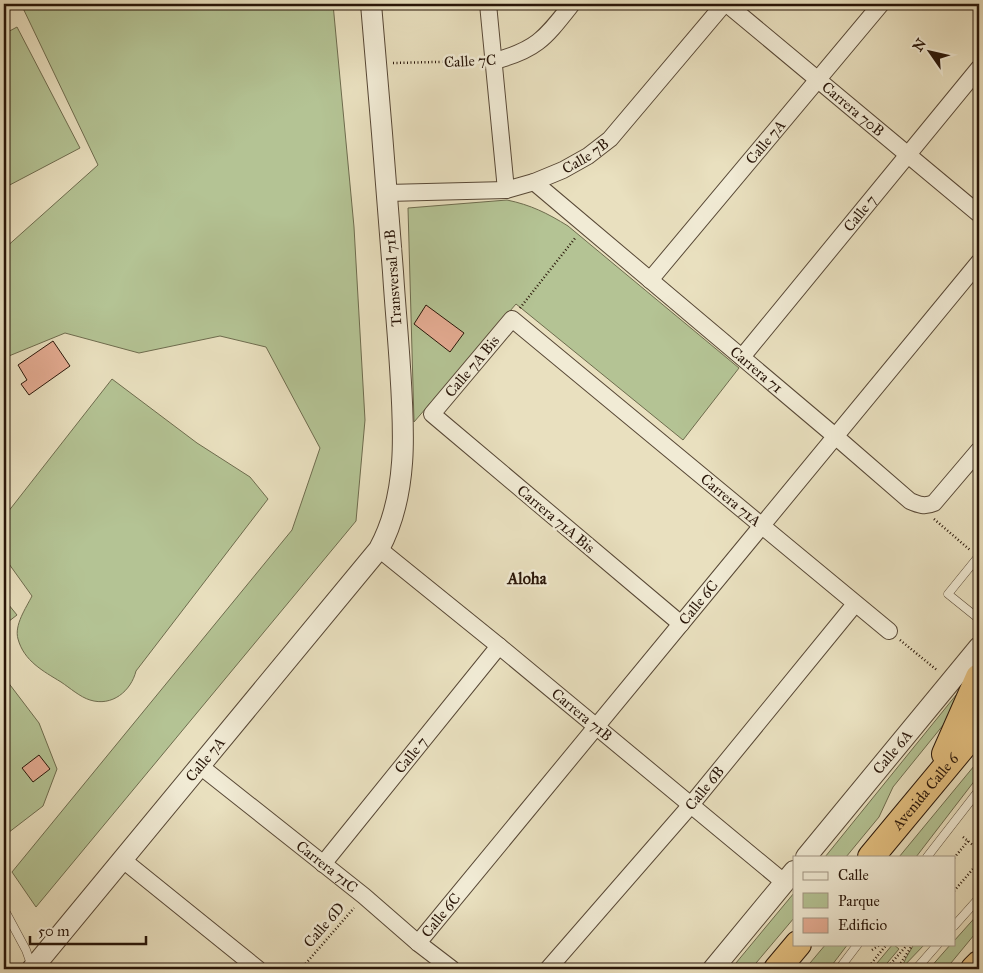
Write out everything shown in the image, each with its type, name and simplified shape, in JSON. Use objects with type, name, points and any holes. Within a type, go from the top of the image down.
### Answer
[{"type":"highway","points":[[930,785],[979,677]]},
{"type":"highway","name":"Avenida Calle 6","points":[[872,856],[979,727]]},
{"type":"highway","points":[[778,969],[796,946]]},
{"type":"highway","points":[[974,969],[979,964]]},
{"type":"street","name":"Transversal 71B","points":[[371,4],[402,397],[403,451],[400,483],[394,511],[388,533],[379,549]]},
{"type":"street","points":[[488,4],[506,190]]},
{"type":"street","name":"Calle 7C","points":[[494,61],[514,56],[532,47],[549,32],[572,4]]},
{"type":"street","name":"Carrera 70B","points":[[726,4],[979,214]]},
{"type":"street","name":"Calle 7B","points":[[387,193],[506,190],[534,182],[563,170],[588,156],[610,139],[726,4]]},
{"type":"street","name":"Calle 7A","points":[[650,280],[816,79],[881,4]]},
{"type":"street","name":"Calle 7","points":[[742,357],[979,68]]},
{"type":"street","name":"Carrera 71","points":[[534,182],[910,501],[918,505]]},
{"type":"street","name":"Calle 6C","points":[[418,943],[979,262]]},
{"type":"street","name":"Calle 7A Bis","points":[[432,414],[512,319]]},
{"type":"street","name":"Carrera 71A","points":[[512,319],[889,631]]},
{"type":"street","name":"Carrera 71A Bis","points":[[432,414],[681,624]]},
{"type":"street","points":[[918,505],[926,506],[934,503],[979,450]]},
{"type":"street","name":"Calle 7A","points":[[32,969],[379,549]]},
{"type":"street","name":"Carrera 71B","points":[[379,549],[596,726],[690,806],[789,877]]},
{"type":"street","name":"Calle 6B","points":[[548,969],[690,806],[855,604]]},
{"type":"street","name":"Calle 7","points":[[323,864],[499,646]]},
{"type":"street","name":"Calle 6A","points":[[807,856],[979,647]]},
{"type":"street","name":"Carrera 71C","points":[[200,766],[364,896],[418,943],[452,969]]},
{"type":"street","points":[[123,860],[258,969]]},
{"type":"street","points":[[713,969],[789,877]]},
{"type":"lane","points":[[979,557],[948,594],[979,619]]},
{"type":"lane","points":[[928,856],[979,790]]},
{"type":"lane","points":[[956,924],[979,898]]},
{"type":"lane","points":[[4,909],[26,950],[32,969]]},
{"type":"lane","points":[[839,969],[856,946]]},
{"type":"lane","points":[[916,969],[936,946]]},
{"type":"path","name":"Calle 7C","points":[[376,64],[494,61]]},
{"type":"path","points":[[512,319],[585,225]]},
{"type":"path","points":[[918,505],[979,557]]},
{"type":"path","points":[[889,631],[951,682]]},
{"type":"path","points":[[963,837],[979,850]]},
{"type":"path","points":[[956,856],[968,841]]},
{"type":"path","points":[[956,889],[979,862]]},
{"type":"path","name":"Calle 6D","points":[[302,969],[364,896]]},
{"type":"path","points":[[872,950],[878,946]]},
{"type":"path","points":[[867,969],[884,946]]},
{"type":"path","points":[[886,969],[906,946]]},
{"type":"path","points":[[897,969],[912,946]]},
{"type":"green space","points":[[21,4],[333,4],[354,227],[365,420],[356,521],[36,907],[12,872],[292,530],[320,448],[266,347],[220,336],[139,353],[65,333],[4,358],[4,249],[98,165]]},
{"type":"green space","points":[[17,27],[80,148],[4,188],[4,34]]},
{"type":"green space","points":[[507,200],[539,210],[568,226],[739,368],[683,440],[516,304],[414,422],[408,208]]},
{"type":"green space","points":[[112,379],[197,443],[250,477],[268,499],[136,671],[125,691],[113,699],[98,702],[83,697],[35,665],[21,647],[17,634],[18,628],[21,617],[32,596],[4,557],[4,517]]},
{"type":"green space","points":[[4,599],[17,615],[4,625]]},
{"type":"green space","points":[[4,677],[39,723],[57,769],[43,806],[4,836]]},
{"type":"green space","points":[[969,679],[961,703],[893,787],[879,817],[847,856],[826,856]]},
{"type":"green space","points":[[979,760],[979,775],[917,856],[900,856]]},
{"type":"green space","points":[[793,894],[793,919],[751,969],[731,969]]},
{"type":"green space","points":[[979,913],[979,929],[946,969],[929,969],[949,946],[956,946],[956,939]]},
{"type":"green space","points":[[824,946],[846,946],[829,969],[805,969]]},
{"type":"green space","points":[[891,946],[899,949],[882,969],[872,969]]},
{"type":"green space","points":[[913,946],[923,946],[901,969]]},
{"type":"building","points":[[426,305],[464,333],[450,352],[414,324]]},
{"type":"building","points":[[53,341],[70,366],[29,395],[21,384],[27,380],[18,365]]},
{"type":"building","points":[[39,755],[50,769],[33,782],[22,768]]},
{"type":"district","name":"Aloha","points":[[527,578]]}]
